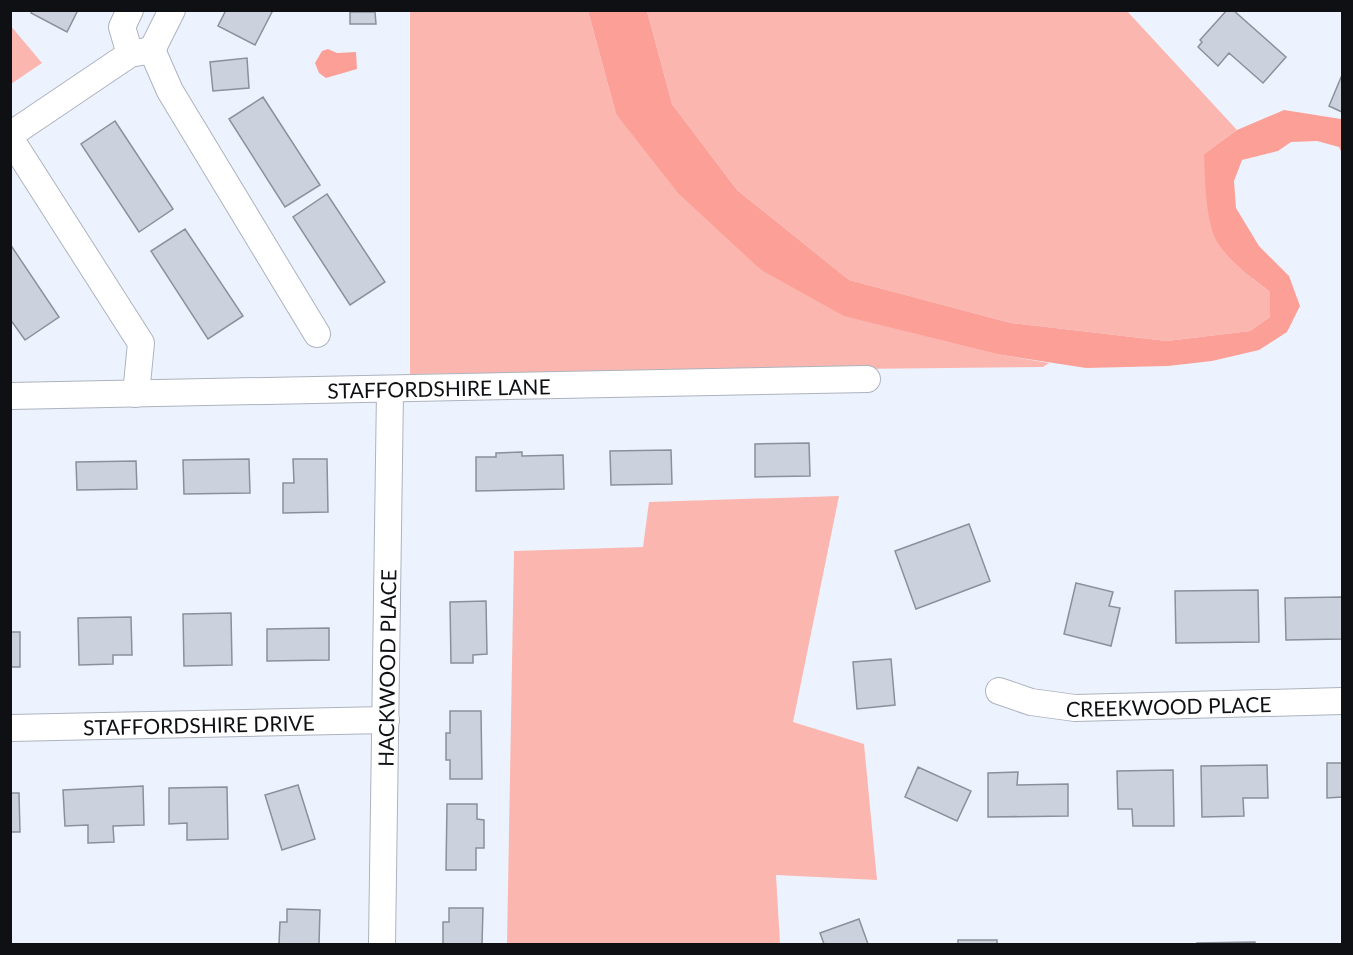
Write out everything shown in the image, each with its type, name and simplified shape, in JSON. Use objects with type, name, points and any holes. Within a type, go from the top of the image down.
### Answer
[{"type":"street","points":[[130,10],[122,27],[170,90],[317,334]]},
{"type":"street","points":[[136,393],[141,343],[10,136],[141,52],[172,10]]},
{"type":"street","name":"STAFFORDSHIRE LANE","points":[[10,396],[390,391],[867,380]]},
{"type":"street","name":"HACKWOOD PLACE","points":[[382,945],[390,391]]},
{"type":"street","name":"CREEKWOOD PLACE","points":[[999,691],[1031,702],[1075,708],[1342,701]]},
{"type":"street","name":"STAFFORDSHIRE DRIVE","points":[[10,728],[386,720]]},
{"type":"shaded area","points":[[410,11],[588,11],[616,114],[761,270],[1002,355],[1049,363],[1043,367],[410,374]]},
{"type":"shaded area","points":[[588,11],[647,11],[672,104],[737,190],[849,280],[1011,323],[1167,341],[1250,331],[1270,317],[1270,292],[1230,258],[1214,236],[1208,214],[1204,154],[1237,130],[1284,110],[1341,119],[1342,153],[1339,147],[1317,141],[1291,142],[1278,151],[1242,160],[1234,181],[1236,208],[1259,246],[1289,276],[1300,306],[1287,332],[1259,350],[1212,361],[1168,366],[1086,368],[1002,355],[844,316],[761,270],[678,193],[616,114]]},
{"type":"shaded area","points":[[647,11],[1127,11],[1237,130],[1204,154],[1253,279],[1270,292],[1270,317],[1250,331],[1167,341],[1011,323],[849,280],[737,190],[672,104]]},
{"type":"shaded area","points":[[10,25],[42,63],[11,84],[10,84]]},
{"type":"shaded area","points":[[328,49],[337,53],[356,52],[357,69],[326,78],[319,73],[315,63],[322,51]]},
{"type":"shaded area","points":[[839,496],[793,722],[864,744],[877,880],[776,875],[780,944],[507,944],[514,551],[643,547],[649,502]]},
{"type":"building","points":[[33,10],[78,10],[67,32],[31,13]]},
{"type":"building","points":[[226,10],[273,10],[255,45],[218,26]]},
{"type":"building","points":[[1227,10],[1233,10],[1286,57],[1263,83],[1229,53],[1218,66],[1198,47],[1202,42],[1200,40]]},
{"type":"building","points":[[350,12],[375,12],[376,24],[350,24]]},
{"type":"building","points":[[247,58],[249,88],[213,91],[210,62]]},
{"type":"building","points":[[1342,75],[1342,112],[1329,106]]},
{"type":"building","points":[[263,97],[320,185],[285,207],[229,119]]},
{"type":"building","points":[[115,121],[173,209],[139,232],[81,144]]},
{"type":"building","points":[[327,194],[385,282],[350,305],[293,217]]},
{"type":"building","points":[[185,229],[243,316],[208,339],[151,251]]},
{"type":"building","points":[[10,244],[59,317],[25,340],[10,319]]},
{"type":"building","points":[[809,443],[810,476],[755,477],[755,444]]},
{"type":"building","points":[[671,450],[672,484],[611,485],[610,451]]},
{"type":"building","points":[[522,452],[522,456],[563,455],[564,489],[476,491],[476,457],[496,457],[496,453]]},
{"type":"building","points":[[249,459],[250,493],[184,494],[183,460]]},
{"type":"building","points":[[293,459],[327,459],[328,512],[283,513],[283,483],[294,483]]},
{"type":"building","points":[[136,461],[137,489],[77,490],[76,462]]},
{"type":"building","points":[[969,524],[990,581],[916,609],[895,551]]},
{"type":"building","points":[[1076,583],[1113,592],[1109,606],[1120,608],[1111,646],[1064,634]]},
{"type":"building","points":[[1258,590],[1259,642],[1176,643],[1175,591]]},
{"type":"building","points":[[1342,597],[1342,639],[1286,640],[1285,598]]},
{"type":"building","points":[[486,601],[487,654],[473,655],[473,663],[451,663],[450,602]]},
{"type":"building","points":[[231,613],[232,665],[184,666],[183,614]]},
{"type":"building","points":[[131,617],[132,655],[113,655],[113,664],[79,665],[78,618]]},
{"type":"building","points":[[329,628],[329,660],[267,661],[267,629]]},
{"type":"building","points":[[10,632],[20,632],[20,667],[10,667]]},
{"type":"building","points":[[891,659],[895,705],[857,709],[853,662]]},
{"type":"building","points":[[450,711],[481,711],[482,779],[450,779],[450,760],[446,760],[446,733],[450,733]]},
{"type":"building","points":[[1327,763],[1342,763],[1342,797],[1327,798]]},
{"type":"building","points":[[1267,765],[1268,798],[1243,798],[1244,816],[1202,817],[1201,766]]},
{"type":"building","points":[[918,767],[971,791],[957,821],[905,797]]},
{"type":"building","points":[[1173,770],[1174,826],[1133,826],[1132,809],[1118,809],[1117,771]]},
{"type":"building","points":[[1018,772],[1017,785],[1068,784],[1068,816],[988,817],[988,773]]},
{"type":"building","points":[[298,785],[315,839],[282,850],[265,795]]},
{"type":"building","points":[[143,786],[144,825],[113,826],[114,842],[88,843],[88,825],[65,826],[63,790]]},
{"type":"building","points":[[227,787],[228,839],[187,840],[187,823],[169,824],[169,788]]},
{"type":"building","points":[[10,793],[19,793],[20,832],[10,832]]},
{"type":"building","points":[[447,804],[477,804],[477,819],[484,820],[484,848],[476,848],[476,870],[446,870]]},
{"type":"building","points":[[449,908],[483,908],[482,944],[443,944],[443,922],[449,922]]},
{"type":"building","points":[[287,909],[320,910],[319,944],[279,944],[280,922],[287,922]]},
{"type":"building","points":[[859,919],[868,944],[824,944],[820,933]]},
{"type":"building","points":[[958,940],[997,940],[997,944],[958,944]]},
{"type":"building","points":[[1255,942],[1255,944],[1197,944],[1197,943]]}]
